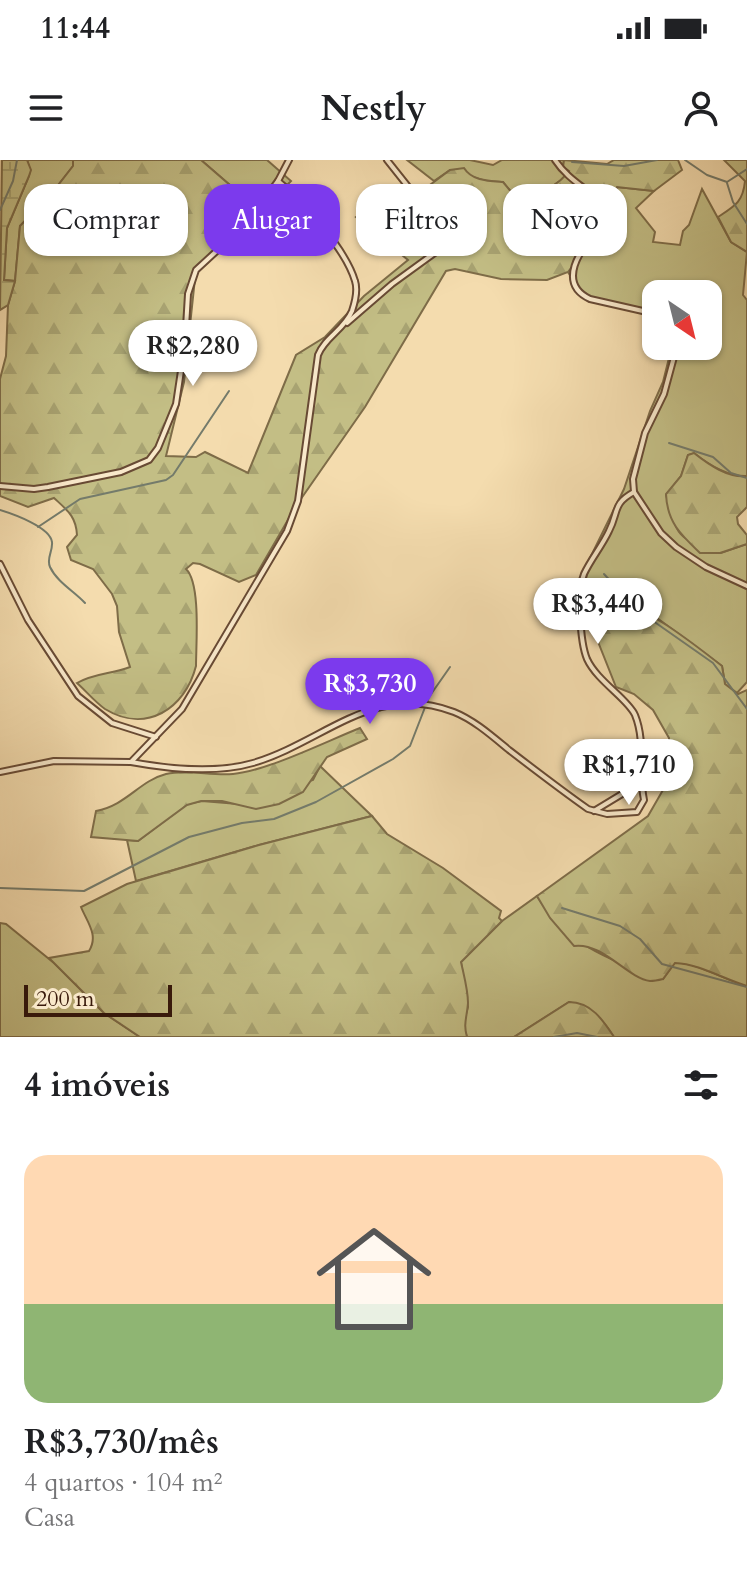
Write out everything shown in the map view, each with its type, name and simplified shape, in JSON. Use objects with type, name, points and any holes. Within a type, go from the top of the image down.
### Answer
[{"type":"street","points":[[0,486],[48,487],[114,474],[149,460],[158,448],[176,404],[184,353],[186,309],[196,270],[247,223],[278,181],[287,160]]},
{"type":"street","points":[[131,762],[187,702],[292,520],[305,460],[318,355],[322,346],[392,284],[447,244],[450,237],[448,229],[387,160]]},
{"type":"street","points":[[555,160],[565,175],[606,209],[604,218],[573,265],[573,275],[581,294],[590,299],[642,311]]},
{"type":"street","points":[[278,181],[296,196],[357,283],[356,300],[346,325]]},
{"type":"street","points":[[673,360],[664,394],[645,433],[633,479],[634,492],[661,533],[676,547],[706,567],[747,586]]},
{"type":"street","points":[[0,772],[54,761],[131,762],[176,768],[240,766],[264,759],[381,707],[410,701],[442,708],[474,723],[594,812],[632,814],[640,810],[644,800],[640,772],[642,751],[634,713],[590,664],[584,649],[581,588],[585,573],[610,529],[618,504],[634,492]]},
{"type":"street","points":[[0,564],[28,620],[78,696],[112,723],[156,737]]},
{"type":"street","points":[[594,812],[627,791],[640,772]]},
{"type":"green space","points":[[2,160],[27,160],[31,170],[7,228],[4,280],[15,281],[8,305],[0,310]]},
{"type":"green space","points":[[27,160],[73,160],[73,166],[59,184],[26,184],[30,170]]},
{"type":"green space","points":[[73,160],[201,160],[229,184],[204,184],[204,256],[214,256],[196,269],[184,382],[166,456],[196,457],[205,452],[248,473],[296,355],[325,337],[364,296],[408,260],[403,256],[487,256],[487,184],[431,184],[450,170],[464,168],[476,178],[505,184],[503,256],[580,256],[568,272],[547,280],[501,279],[455,269],[446,271],[365,407],[296,506],[256,575],[239,582],[200,564],[193,563],[186,569],[191,576],[196,600],[196,666],[183,694],[162,713],[149,718],[120,716],[105,709],[77,683],[130,667],[112,594],[93,569],[71,560],[67,547],[77,535],[73,518],[54,498],[28,507],[0,496],[0,379],[6,356],[8,305],[15,281],[20,226],[24,222],[24,256],[188,256],[188,184],[59,184],[73,166]]},
{"type":"green space","points":[[201,160],[267,160],[291,181],[288,184],[229,184]]},
{"type":"green space","points":[[407,160],[470,160],[493,165],[502,160],[564,160],[563,167],[569,171],[555,184],[505,184],[450,170],[434,181]]},
{"type":"green space","points":[[564,160],[607,164],[614,160],[678,160],[682,170],[654,191],[627,188],[627,184],[555,184],[569,171],[563,167]]},
{"type":"green space","points":[[724,160],[747,160],[747,252],[731,242],[718,217],[737,203],[745,181]]},
{"type":"green space","points":[[24,188],[24,222],[20,226],[15,281],[4,280],[7,228]]},
{"type":"green space","points":[[627,188],[654,191],[636,208],[655,232],[653,242],[680,245],[702,189],[731,242],[747,252],[743,295],[747,300],[747,476],[733,475],[719,469],[694,453],[688,455],[681,476],[666,495],[677,529],[687,539],[721,553],[747,544],[747,682],[737,693],[725,684],[722,666],[646,610],[600,594],[592,599],[586,579],[589,560],[624,489],[668,360],[722,360],[722,280],[642,280],[642,308],[584,298],[568,272],[580,256],[627,256]]},
{"type":"green space","points":[[694,453],[726,473],[747,476],[747,507],[737,517],[738,524],[747,535],[747,544],[720,553],[700,553],[676,527],[666,494],[681,476],[688,455]]},
{"type":"green space","points":[[607,592],[653,616],[708,655],[722,666],[725,684],[738,694],[747,690],[747,986],[702,969],[675,963],[663,979],[650,981],[641,978],[595,949],[574,946],[550,918],[537,896],[648,816],[667,783],[669,738],[653,710],[634,694],[616,687],[591,624],[592,599]]},
{"type":"green space","points":[[360,728],[367,739],[327,757],[303,792],[279,804],[256,809],[222,801],[201,801],[187,805],[138,841],[91,837],[96,811],[116,804],[157,777],[191,772],[247,772]]},
{"type":"green space","points":[[320,766],[372,816],[136,881],[127,840],[138,841],[187,804],[202,801],[238,804],[313,780]]},
{"type":"green space","points":[[372,816],[387,834],[443,868],[501,911],[499,918],[502,921],[461,962],[468,998],[467,1037],[140,1037],[104,1013],[49,958],[89,951],[93,939],[81,907],[127,884]]},
{"type":"green space","points":[[537,896],[562,927],[608,958],[663,979],[675,962],[684,963],[747,986],[747,1037],[614,1037],[595,1015],[569,1002],[514,1037],[467,1037],[463,1025],[468,1007],[461,962],[502,921]]},
{"type":"green space","points":[[0,923],[6,924],[54,963],[104,1013],[140,1037],[0,1037]]},
{"type":"green space","points":[[569,1002],[590,1009],[601,1018],[614,1037],[514,1037]]},
{"type":"waterway","points":[[0,210],[13,181],[17,160]]},
{"type":"waterway","points":[[572,162],[624,166],[657,160]]},
{"type":"waterway","points":[[685,160],[707,175],[727,182],[747,169]]},
{"type":"waterway","points":[[727,183],[733,202],[747,224]]},
{"type":"waterway","points":[[38,527],[80,499],[166,480],[173,475],[229,391]]},
{"type":"waterway","points":[[669,443],[713,457],[731,473],[747,478]]},
{"type":"waterway","points":[[0,510],[30,522],[50,536],[50,567],[85,603]]},
{"type":"waterway","points":[[604,574],[636,609],[713,663],[747,709]]},
{"type":"waterway","points":[[0,888],[84,891],[189,837],[242,823],[274,819],[316,802],[393,759],[410,746],[429,697],[450,667]]},
{"type":"waterway","points":[[562,908],[620,926],[640,939],[662,964],[747,987]]},
{"type":"waterway","points":[[554,1037],[577,1033],[597,1037]]}]
